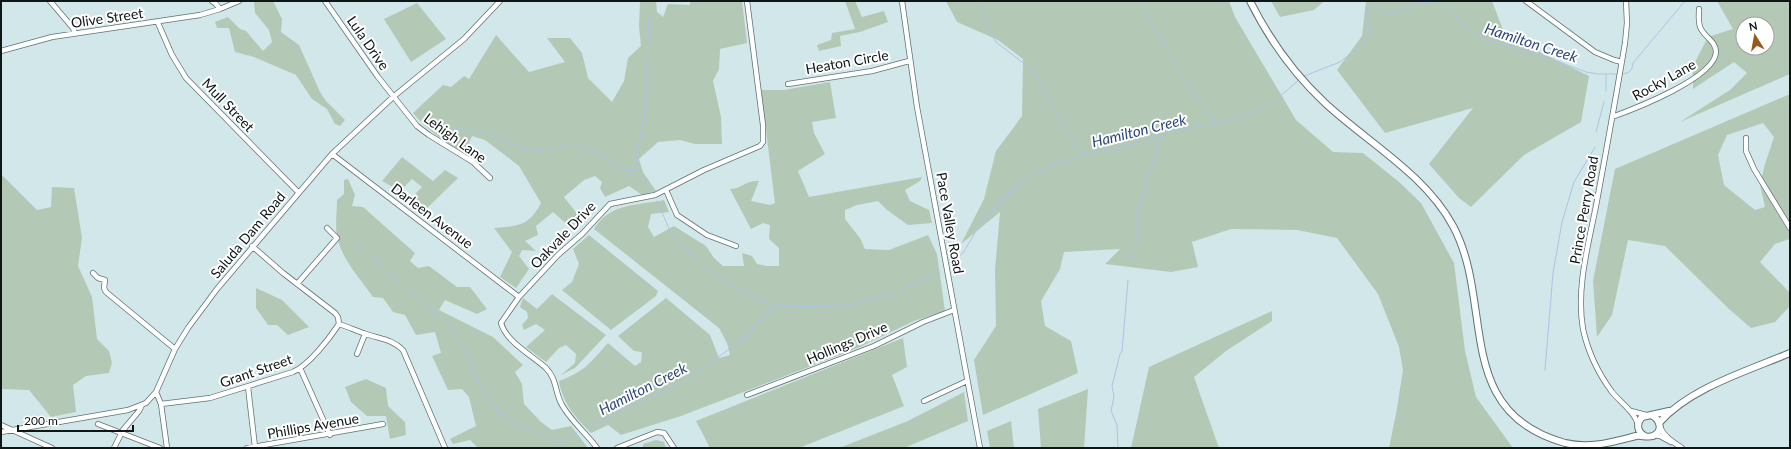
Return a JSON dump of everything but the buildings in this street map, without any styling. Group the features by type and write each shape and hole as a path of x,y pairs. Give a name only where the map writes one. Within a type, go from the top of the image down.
{"main road":[{"path":"1250,1 1263,26 1280,52 1300,78 1325,103 1432,195 1452,224 1459,238 1470,276 1486,369 1503,403 1516,417 1530,428 1553,440 1584,446 1597,446 1636,436 1653,435 1657,432 1659,424 1672,410"},
{"path":"1622,440 1632,434 1638,427 1640,419 1648,415 1665,413 1672,410 1703,390 1790,353"},
{"path":"1648,415 1655,417 1659,424"},
{"path":"1638,427 1642,434 1646,436"}],"street":[{"path":"50,1 73,28 75,34"},
{"path":"212,1 220,9"},
{"name":"Olive Street","path":"1,51 33,41 158,23 200,15 239,1"},
{"name":"Lula Drive","path":"325,1 394,97"},
{"name":"Saluda Dam Road","path":"1,432 128,410 142,405 156,392 175,349 188,328 217,289 298,192 332,154 394,97 464,39 500,1"},
{"name":"Oakvale Drive","path":"597,448 561,404 553,376 547,369 525,352 501,323 519,296 610,204 643,199 666,190 704,170 760,146 763,142 763,125 747,1"},
{"name":"Pace Valley Road","path":"902,1 909,61 980,448"},
{"path":"1526,1 1594,52 1622,62"},
{"name":"Prince Perry Road","path":"1626,1 1627,23 1621,69 1588,249 1581,291 1581,307 1583,329 1595,364 1613,392 1630,410 1637,421 1638,427"},
{"name":"Rocky Lane","path":"1612,117 1653,101 1699,75 1710,65 1715,56 1716,50 1700,28 1699,9"},
{"name":"Mull Street","path":"158,23 172,55 186,78 298,192"},
{"name":"Heaton Circle","path":"788,84 872,71 909,61"},
{"name":"Lehigh Lane","path":"394,97 417,126 473,162 490,178"},
{"path":"1746,138 1746,151 1754,169 1790,228"},
{"name":"Darleen Avenue","path":"332,154 519,296"},
{"path":"666,190 677,215 707,235 736,246"},
{"path":"297,284 337,238 327,228"},
{"path":"252,246 297,284 335,313 338,316 339,324 366,334 387,339 397,344 403,350 446,448"},
{"path":"93,273 98,278 105,280 104,288 106,292 175,349"},
{"name":"Hollings Drive","path":"747,395 874,346 923,322 954,310"},
{"name":"Grant Street","path":"161,404 210,398 293,372 312,358 339,324"},
{"path":"357,354 366,334"},
{"path":"300,368 330,435"},
{"path":"924,401 967,381"},
{"path":"248,387 255,447"},
{"path":"156,392 161,404 167,448"},
{"path":"114,448 120,433 142,405"},
{"name":"Prince Perry Road","path":"1630,410 1637,414 1648,415"},
{"path":"98,424 160,448"},
{"name":"Phillips Avenue","path":"248,448 330,435 383,424"},
{"path":"1659,424 1661,431 1680,447"},
{"path":"1,425 52,448"},
{"path":"617,448 657,432 664,433 674,448"},
{"path":"1653,435 1660,436 1680,447"}],"green space":[{"path":"254,1 273,1 282,19 281,32 299,45 320,92 326,101 345,120 340,126 335,124 327,109 312,99 296,75 254,57 235,52 229,28 217,28 215,22 228,17 240,29 246,31 263,51 272,42 269,30 255,13"},
{"path":"640,1 656,1 657,12 663,17 668,4 690,5 690,1 742,1 747,43 720,49 719,69 713,81 721,117 722,144 695,144 680,140 658,142 639,159 643,172 656,191 642,195 629,186 605,197 600,188 602,182 595,176 584,180 564,197 582,220 570,227 553,212 536,226 538,235 525,241 536,251 522,250 519,256 529,269 516,288 500,277 512,252 494,228 522,223 537,211 541,203 519,166 485,140 472,136 466,147 459,150 434,133 413,113 443,85 451,87 464,76 469,79 496,35 529,72 565,62 547,38 570,38 582,53 588,78 612,102 624,81 628,58 641,46 639,26"},
{"path":"845,1 855,1 862,17 884,11 888,22 860,32 840,36 841,46 819,51 817,45 831,40 832,33 855,29"},
{"path":"946,1 1229,1 1235,17 1296,120 1333,152 1363,153 1399,182 1421,203 1454,263 1465,351 1476,397 1513,448 1389,448 1403,370 1399,347 1378,294 1337,238 1297,230 1231,229 1192,242 1198,267 1171,272 1105,264 1120,249 1064,252 1060,269 1041,301 1045,326 1071,341 1078,373 983,415 974,360 996,326 995,270 1000,212 961,244 984,199 996,151 1022,116 1023,59 998,40 957,22"},
{"path":"1271,1 1324,1 1314,10 1280,17"},
{"path":"1366,1 1492,1 1505,35 1589,76 1581,122 1524,155 1471,207 1459,198 1429,164 1473,108 1385,133 1337,70 1362,36"},
{"path":"1717,1 1790,1 1790,74 1680,122 1730,90 1747,73 1734,62 1693,89 1693,66 1708,37 1733,29"},
{"path":"417,3 446,39 411,62 384,19"},
{"path":"830,82 836,118 812,122 814,133 825,154 798,171 809,197 922,177 920,181 905,190 910,201 929,210 932,223 908,225 887,210 878,201 857,205 845,210 845,219 860,238 865,249 889,250 928,235 937,254 945,311 914,321 860,347 681,416 621,435 608,425 591,433 570,410 563,397 559,381 568,378 581,370 608,343 635,366 641,362 642,352 634,351 618,336 666,298 710,335 719,358 730,355 727,343 719,328 594,229 601,220 616,210 634,205 664,200 669,212 651,214 648,227 654,237 674,226 706,246 714,258 723,266 744,266 742,253 752,256 757,264 779,266 779,248 769,239 770,225 763,223 751,229 730,189 754,181 759,181 751,201 770,205 775,203 761,90 784,90"},
{"path":"1790,94 1790,239 1775,244 1760,262 1790,293 1790,306 1775,322 1751,328 1729,309 1665,246 1628,240 1612,315 1597,337 1593,281 1615,169","holes":["1763,123 1774,137 1760,185 1765,207 1755,210 1724,185 1718,155 1727,135"]},
{"path":"402,157 433,181 445,170 458,178 423,212 407,202 422,187 412,179 400,191 382,181"},
{"path":"1,174 37,210 51,207 52,187 74,188 82,238 78,266 92,297 97,339 109,351 112,363 109,373 86,376 73,385 76,412 51,417 29,390 1,389"},
{"path":"348,179 355,195 352,206 363,207 415,253 410,261 418,268 429,266 457,287 470,287 487,309 477,314 445,300 439,310 493,337 523,365 515,372 522,384 524,404 541,422 552,430 571,426 588,448 478,448 470,440 453,444 450,439 476,426 469,397 462,389 448,390 432,356 441,353 435,332 416,335 405,315 393,312 383,298 373,297 350,265 337,239 337,200 344,194 344,180"},
{"path":"589,235 658,291 656,296 611,330 562,290 572,282 579,264 573,249"},
{"path":"256,288 282,300 309,327 288,335 277,325 268,325 256,308"},
{"path":"552,294 606,335 575,368 561,375 575,363 576,354 566,345 559,348 546,362 526,347 545,330 536,324 524,330 522,325 528,318 527,312 520,307 523,298 537,309"},
{"path":"1272,311 1272,321 1226,351 1194,377 1219,448 1131,448 1149,367"},
{"path":"903,338 907,367 892,375 904,406 799,448 710,448 696,421"},
{"path":"366,379 386,388 388,406 405,422 406,435 390,439 386,416 367,416 351,402 345,387"},
{"path":"1088,389 1084,448 1041,448 1038,409"},
{"path":"964,392 968,421 904,448 839,448 908,421"},
{"path":"1011,421 1014,448 990,448 987,431"},
{"path":"656,440 664,442 666,448 643,448 643,444"}],"waterway":[{"path":"650,1 647,57 647,102 636,157 638,171 654,192"},
{"path":"983,1 989,29 996,42 1035,72 1064,127 1077,147 1085,153"},
{"path":"1143,1 1152,24 1170,56 1208,109 1216,124"},
{"name":"Hamilton Creek","path":"1622,74 1630,71 1633,63 1685,1"},
{"name":"Hamilton Creek","path":"1304,76 1340,62 1366,41 1371,32 1366,15 1370,6 1378,6 1390,15 1406,6 1418,3 1433,2 1442,4 1454,13 1466,29 1481,39 1530,51 1586,72 1598,74 1619,74"},
{"path":"1606,75 1606,91"},
{"name":"Hamilton Creek","path":"954,260 963,253 982,221 1021,182 1046,167 1086,154 1117,149 1161,136 1169,131 1216,124 1239,118 1269,106 1300,79"},
{"path":"1596,132 1604,102"},
{"path":"456,128 488,134 521,148 537,151 570,145 578,146 601,154 616,167 623,170 637,171"},
{"path":"1129,264 1131,253 1138,239 1138,207 1161,137"},
{"path":"1545,370 1553,273 1562,222 1574,182 1595,147"},
{"name":"Hamilton Creek","path":"657,201 671,233 704,267 733,286 774,307 843,306 893,295 940,272"},
{"name":"Hamilton Creek","path":"357,243 453,329 466,353 480,386 492,404 503,415 513,423 561,442"},
{"path":"1118,448 1117,425 1111,411 1114,396 1112,386 1122,351 1128,280"},
{"name":"Hamilton Creek","path":"588,428 620,411 681,384 739,342 773,308"},
{"name":"Hamilton Creek","path":"557,448 561,442 576,433"}]}
